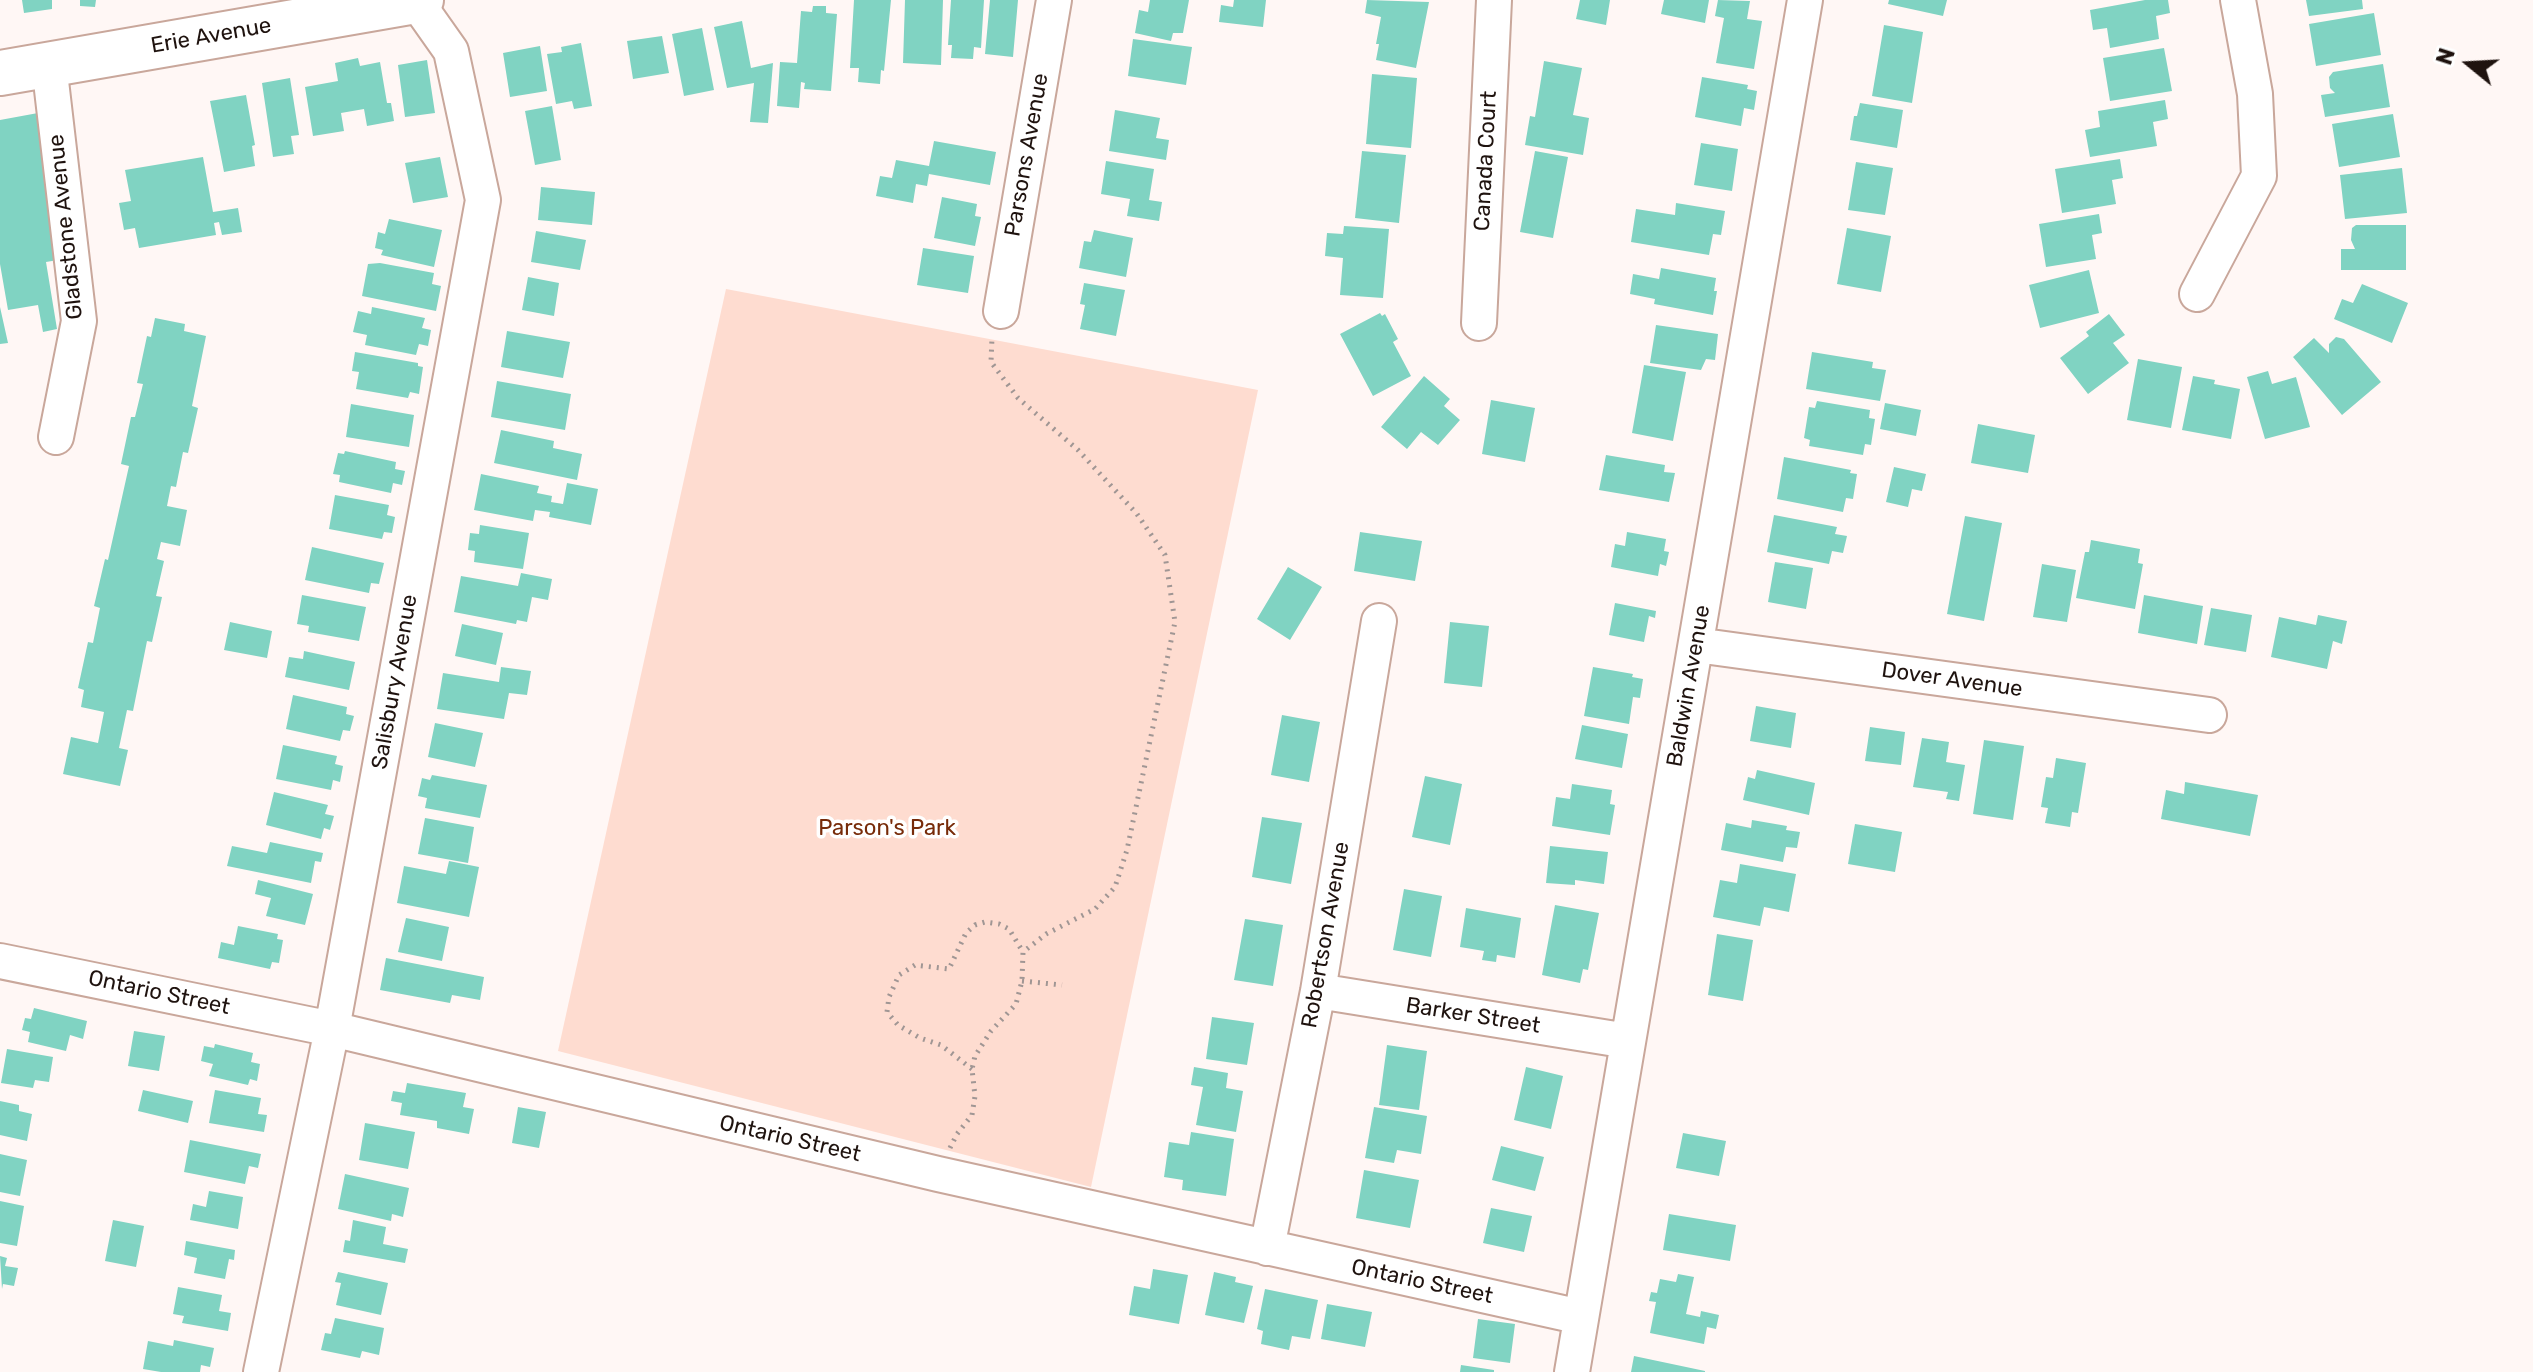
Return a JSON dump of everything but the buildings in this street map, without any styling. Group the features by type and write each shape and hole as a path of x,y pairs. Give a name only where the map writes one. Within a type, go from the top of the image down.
{"main road":[{"name":"Erie Avenue","path":"0,73 418,0"}],"street":[{"name":"Salisbury Avenue","path":"261,1372 332,1029 483,200 451,51 418,0"},
{"name":"Parsons Avenue","path":"1001,311 1054,0"},
{"name":"Canada Court","path":"1479,323 1494,0"},
{"name":"Baldwin Avenue","path":"1572,1372 1805,0"},
{"path":"2197,294 2259,176 2255,94 2238,0"},
{"name":"Gladstone Avenue","path":"49,64 79,321 56,437"},
{"name":"Robertson Avenue","path":"1267,1248 1318,991 1379,621"},
{"name":"Dover Avenue","path":"1696,645 2209,715"},
{"name":"Ontario Street","path":"0,961 332,1029 938,1174 1581,1317"},
{"name":"Barker Street","path":"1318,991 1628,1041"}],"path":[{"path":"1001,311 992,335 991,362 1018,398 1078,450 1137,514 1165,555 1175,622 1127,850 1115,887 1095,909 1046,934 1023,952"},
{"path":"938,1174 957,1134 972,1115 975,1056 991,1031 1016,1004 1022,981 1023,952 1009,929 985,922 975,925 966,933 949,969 915,965 899,975 889,997 887,1012 898,1025 920,1038 941,1045 972,1069"},
{"path":"1022,981 1062,985"}],"green space":[{"name":"Parson's Park","path":"726,289 1258,390 1091,1187 558,1051"}]}
